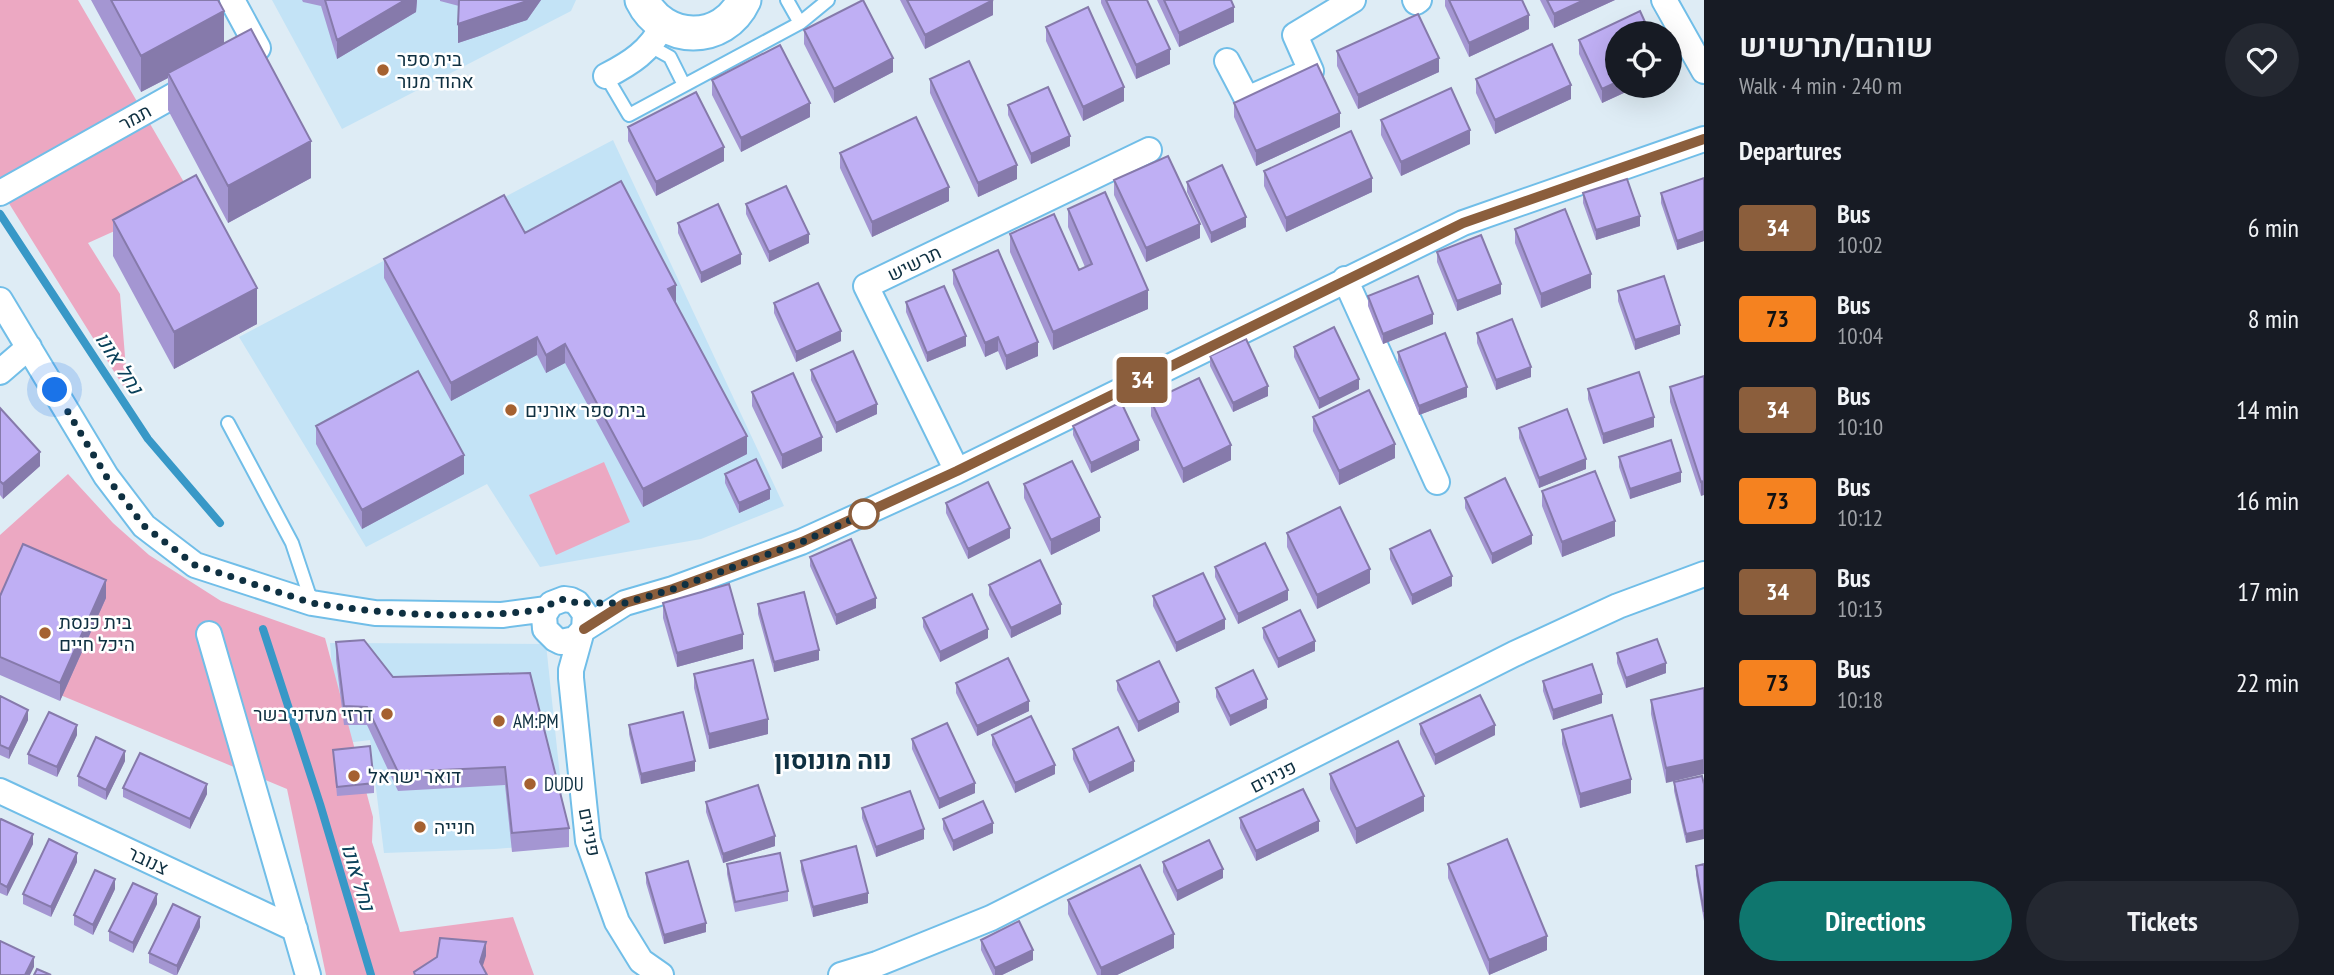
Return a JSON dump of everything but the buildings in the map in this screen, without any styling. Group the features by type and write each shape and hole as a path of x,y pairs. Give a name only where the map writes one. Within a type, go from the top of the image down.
{"street":[{"name":"תמר","path":"1,192 258,48 232,0"},
{"path":"642,0 656,35"},
{"path":"606,76 631,62 656,35 677,32 694,34 714,30 736,11 764,0"},
{"path":"1227,61 1247,99 1311,71 1295,34 1353,0"},
{"path":"1664,0 1704,71"},
{"path":"0,300 106,476 144,526 195,565 312,603 375,613 502,615 547,609 558,600 564,599 577,603 625,603 673,589 802,542 957,471 1463,223 1704,139"},
{"name":"תרשיש","path":"957,471 866,286 1149,150"},
{"path":"1345,279 1437,482"},
{"path":"0,372 29,347"},
{"name":"פנינים","path":"841,975 877,964 991,918 1514,654 1618,606 1704,574"},
{"path":"577,603 585,614 583,631"},
{"path":"502,615 552,637 569,641 625,603"},
{"path":"547,609 543,622 552,637"},
{"name":"פנינים","path":"583,631 571,670 573,716 588,841 617,922 641,961 661,975"},
{"path":"209,634 308,975"},
{"name":"פנינים","path":"552,637 571,670"},
{"name":"צנובר","path":"0,791 295,929"}],"lane":[{"path":"787,0 800,23"},
{"path":"606,76 629,115 800,23 828,0"},
{"path":"656,35 684,85"},
{"path":"228,423 292,543 312,603"}],"shaded area":[{"path":"0,0 78,0 192,196 88,243 120,294 128,394 0,189"},
{"name":"בית ספר אהוד מנור","path":"272,0 576,0 571,11 342,129"},
{"name":"בית ספר אורנים","path":"613,140 784,506 701,539 540,567 487,484 366,547 239,337"},
{"path":"604,462 630,522 556,555 529,495"},
{"path":"68,474 113,523 149,555 221,601 325,638 373,817 372,842 400,932 513,917 534,975 326,975 287,789 0,670 0,535"},
{"path":"330,643 546,644 567,843 384,853 370,740 338,744"}],"waterway":[{"name":"נחל אונו","path":"0,214 148,439 220,523"},
{"name":"נחל אונו","path":"263,629 320,804 371,975"}],"bus line":[{"name":"34","path":"584,629 625,603 673,589 802,542 957,471 1463,223 1704,139"}],"place":[{"name":"בית ספר אהוד מנור","path":"383,70"},
{"name":"בית ספר אורנים","path":"511,410"},
{"name":"בית כנסת היכל חיים","path":"45,633"},
{"name":"דרזי מעדני בשר","path":"387,714"},
{"name":"AM:PM","path":"499,721"},
{"name":"דואר ישראל","path":"354,776"},
{"name":"DUDU","path":"530,784"},
{"name":"חנייה","path":"420,827"}],"district":[{"name":"נוה מונוסון","path":"833,760"}],"route":[{"path":"55,390 106,476 144,526 195,565 312,603 375,613 502,615 547,609 551,604 564,599 577,603 625,603 673,589 802,542 868,512 864,514"}]}
